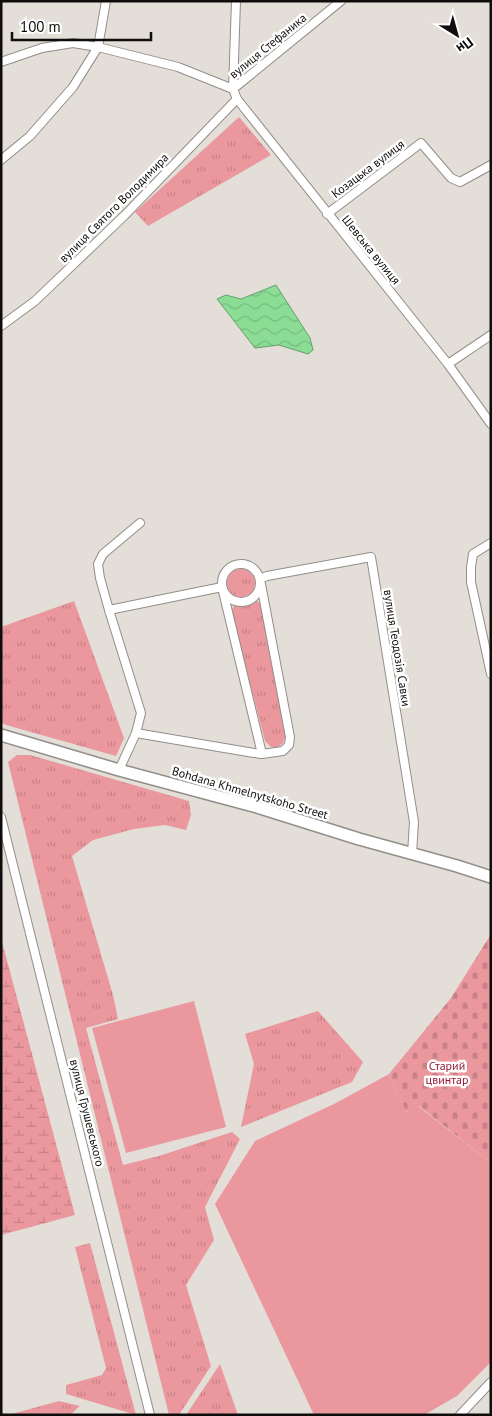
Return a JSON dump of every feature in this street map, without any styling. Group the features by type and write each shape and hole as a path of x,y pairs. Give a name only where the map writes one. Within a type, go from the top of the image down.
{"main road":[{"name":"Bohdana Khmelnytskoho Street","path":"1,734 119,770 256,807 491,877"}],"street":[{"path":"1,160 30,136 73,87 98,47 106,1"},
{"path":"1,62 42,48 73,43 98,47 178,67 233,90 236,1"},
{"name":"вулиця Стефаника","path":"233,90 341,1"},
{"name":"Шевська вулиця","path":"233,90 237,99 327,214 448,364 491,424"},
{"name":"вулиця Святого Володимира","path":"1,326 35,301 144,195 237,99"},
{"name":"Козацька вулиця","path":"327,214 421,143 452,178 460,182 491,165"},
{"path":"448,364 491,335"},
{"path":"119,770 136,733 140,713 109,610 98,564 103,554 140,523"},
{"path":"491,543 472,554 471,582 491,674"},
{"name":"вулиця Теодозія Савки","path":"260,579 267,576 371,557 414,822 412,854"},
{"path":"136,733 262,754 283,751 289,745 290,737 260,579 253,567 247,564 234,564 225,571 221,582 262,754"},
{"path":"222,587 230,600 245,602 258,594 260,579"},
{"path":"109,610 222,587"},
{"name":"вулиця Грушевського","path":"1,817 150,1415"},
{"path":"460,1415 491,1382"}],"green space":[{"path":"239,117 271,155 148,226 135,212"},
{"path":"241,569 251,573 255,583 251,593 241,597 231,593 227,583 231,573"},
{"path":"74,601 124,738 116,756 1,722 1,627"},
{"path":"257,601 262,604 286,735 283,743 277,748 271,747 265,741 231,611 234,606"},
{"path":"17,755 30,755 189,801 191,815 186,830 165,825 134,829 93,840 72,856 113,995 118,1019 86,1028 123,1165 159,1156 232,1132 240,1139 205,1207 214,1240 186,1285 211,1366 179,1415 169,1415 8,762"},
{"name":"Старий цвинтар","path":"491,934 491,1163 419,1106 406,1112 389,1074 451,998"},
{"path":"1,938 75,1215 1,1235"},
{"path":"194,1001 226,1127 126,1153 92,1028"},
{"path":"318,1011 363,1062 352,1082 241,1127 254,1064 245,1034"},
{"path":"389,1074 406,1112 418,1106 491,1163 491,1362 457,1396 424,1415 314,1415 215,1204 255,1141 336,1103"},
{"path":"90,1243 136,1415 66,1394 66,1385 102,1375 106,1368 75,1247"},
{"path":"220,1364 238,1415 186,1415"},
{"path":"59,1401 80,1406 70,1415 8,1415"}],"water":[{"path":"276,285 310,338 313,350 308,354 279,345 255,348 217,299 226,295 241,299"}]}
